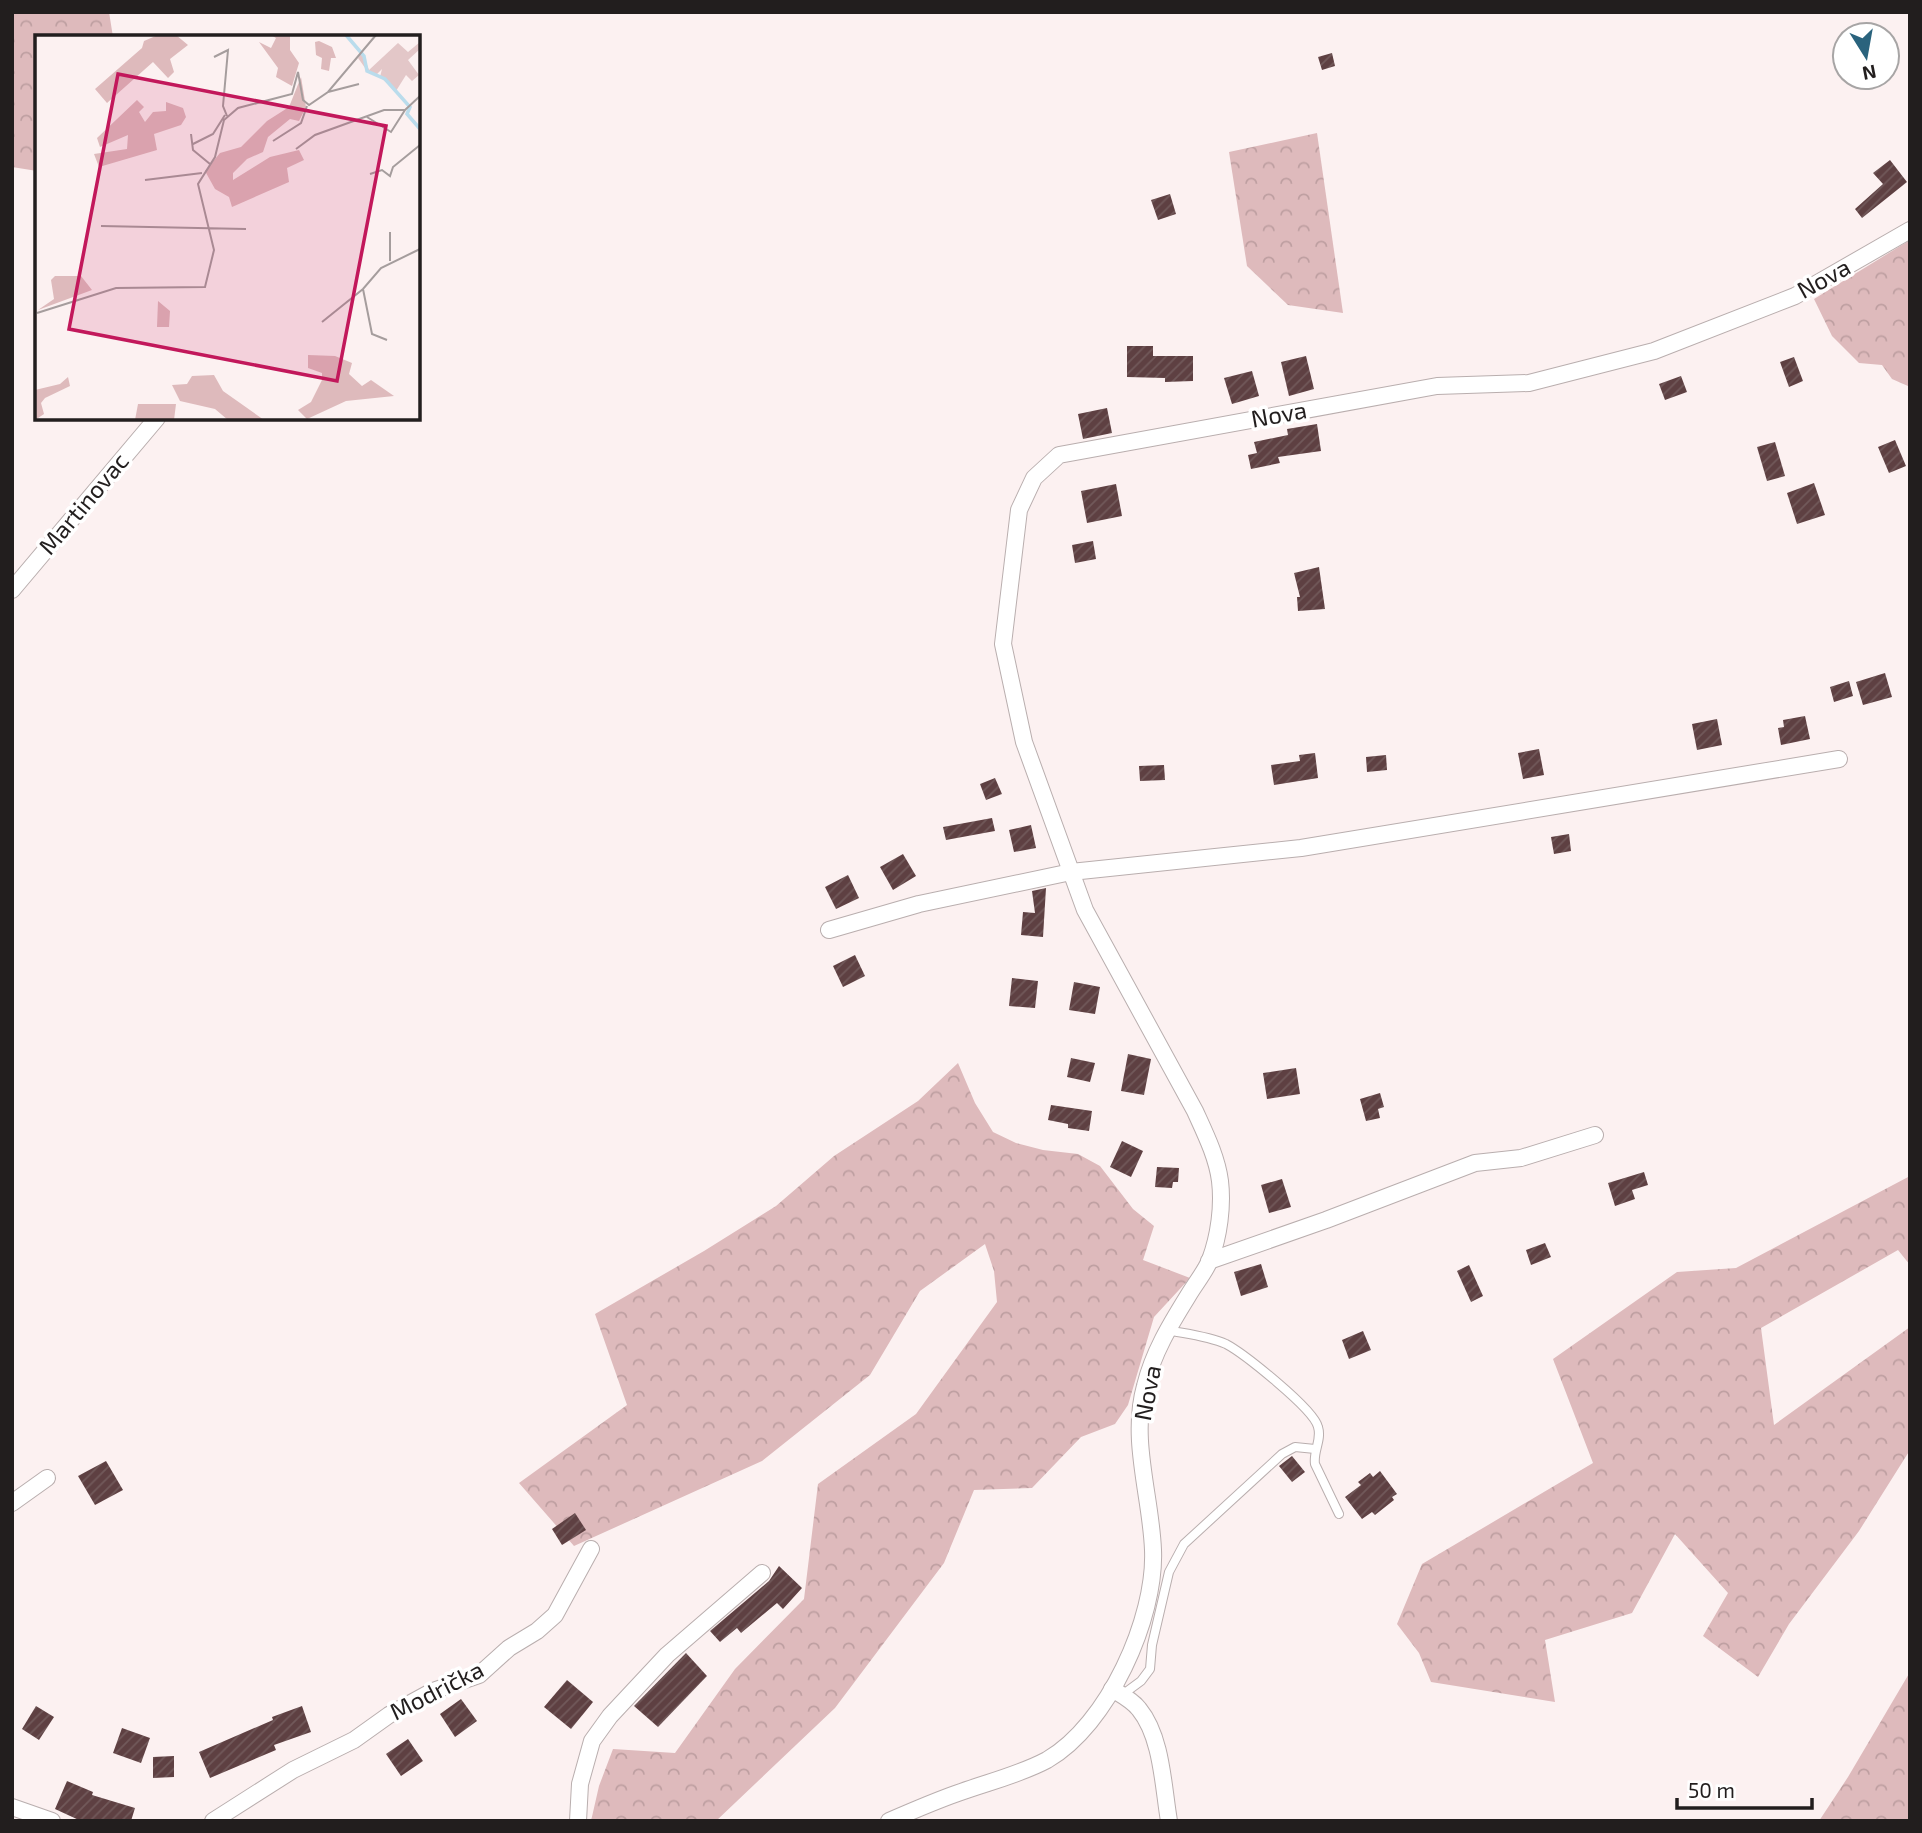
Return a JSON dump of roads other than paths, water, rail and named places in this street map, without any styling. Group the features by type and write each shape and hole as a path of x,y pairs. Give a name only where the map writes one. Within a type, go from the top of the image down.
{"street":[{"name":"Nova","path":"889,1821 957,1793 1018,1773 1048,1759 1082,1730 1117,1692 1144,1619 1154,1553 1140,1445 1144,1389 1153,1359 1167,1329 1209,1261 1216,1239 1220,1179 1207,1139 1195,1111 1085,910 1024,742 1003,644 1020,510 1034,478 1059,455 1437,386 1529,383 1654,351 1795,296 1910,229"},
{"name":"Martinovac","path":"12,590 155,420"},
{"path":"829,930 919,904 1071,872 1301,848 1839,759"},
{"path":"1209,1261 1475,1163 1521,1158 1595,1135"},
{"path":"12,1503 47,1478"},
{"name":"Modrička","path":"213,1821 293,1770 354,1740 388,1715 433,1691 479,1675 509,1648 537,1631 555,1615 591,1549"},
{"path":"578,1821 580,1784 592,1741 610,1716 667,1655 762,1573"},
{"path":"1117,1692 1139,1709 1150,1726 1169,1821"},
{"path":"12,1807 52,1821"}],"lane":[{"path":"1167,1329 1230,1346 1304,1405 1320,1431 1315,1449 1315,1464 1339,1514"},
{"path":"1117,1692 1141,1681 1150,1669 1152,1645 1168,1572 1184,1544 1282,1454 1295,1447 1315,1449"}]}
